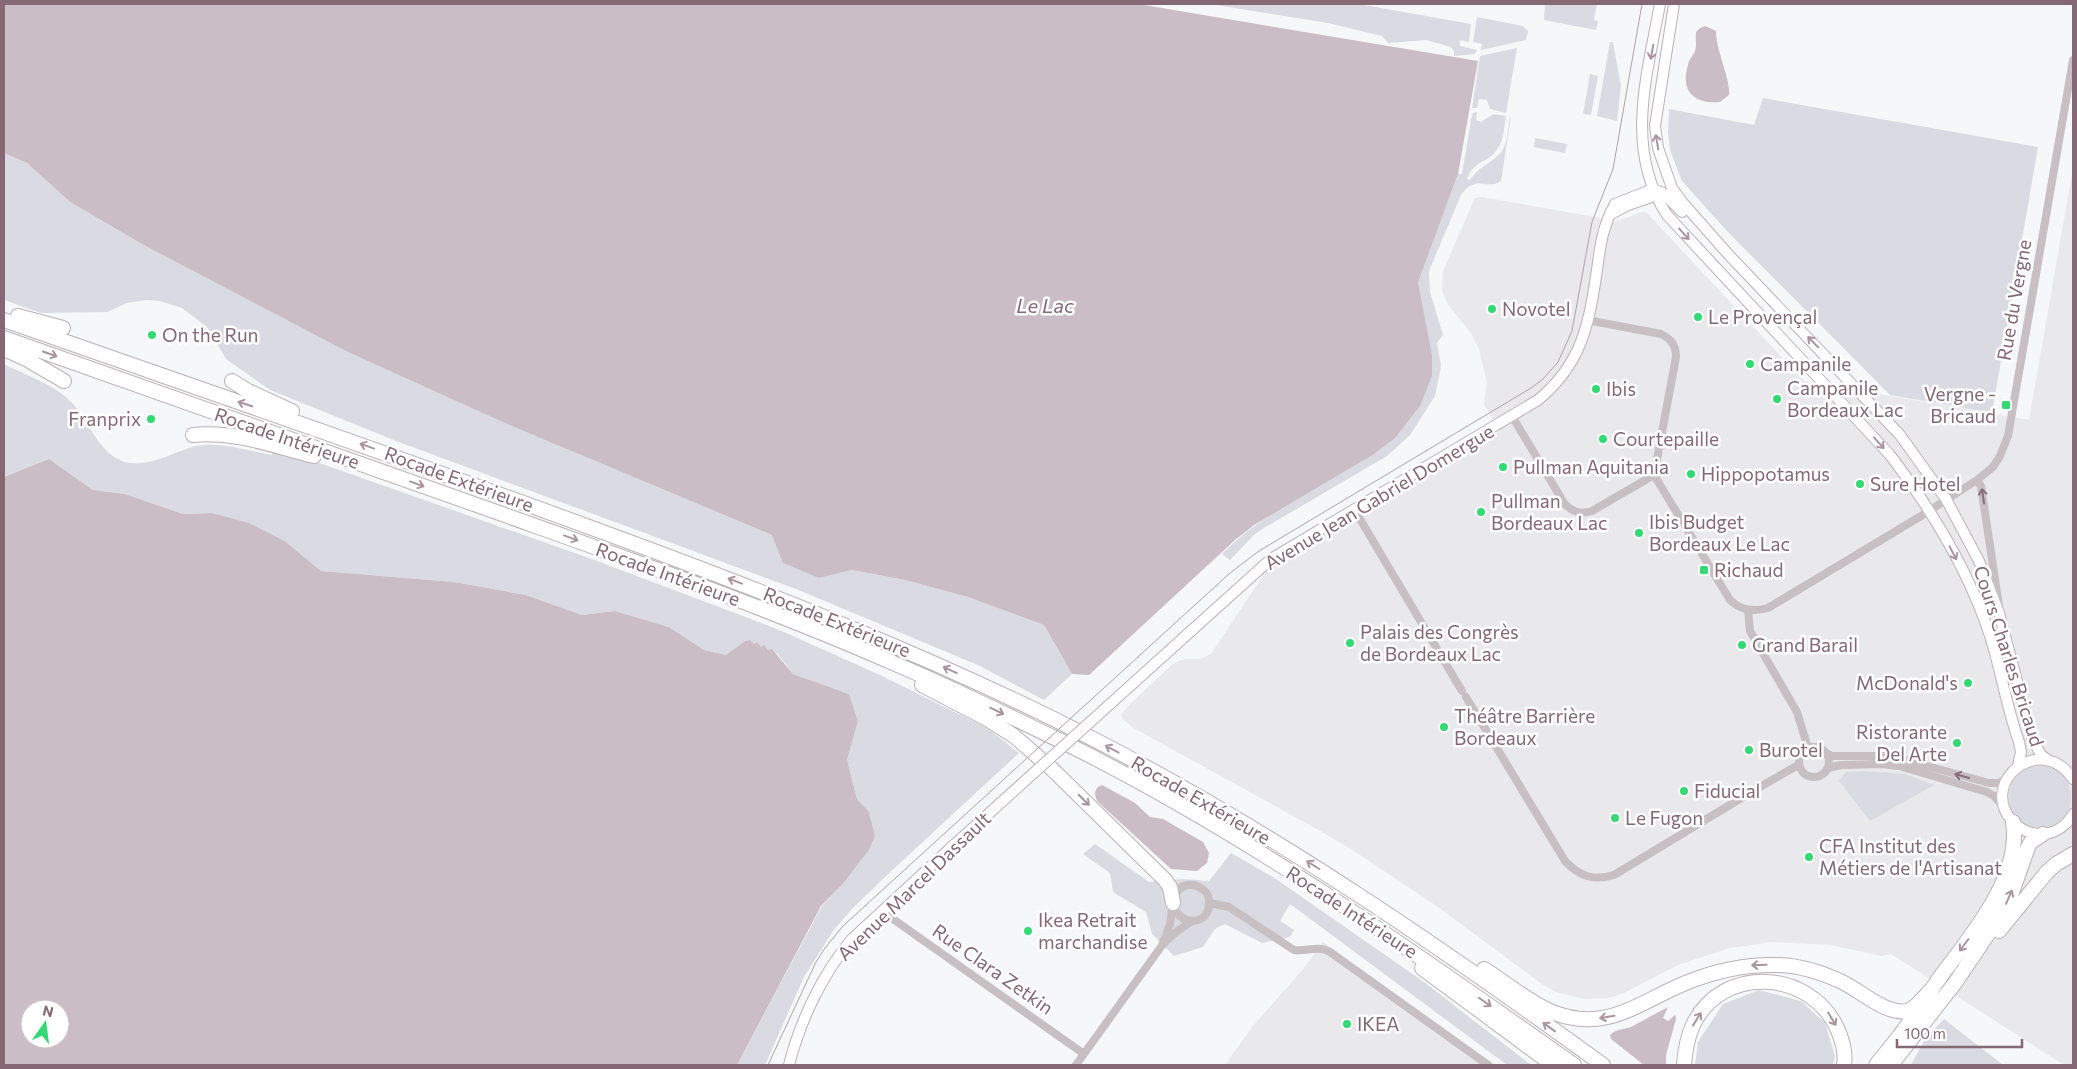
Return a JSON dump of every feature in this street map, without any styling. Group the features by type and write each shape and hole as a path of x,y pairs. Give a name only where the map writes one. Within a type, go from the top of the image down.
{"highway":[{"path":"4,312 63,328"},
{"name":"Rocade Extérieure","path":"4,320 324,431 762,591 924,658 1048,717 1160,775 1265,836 1354,892 1489,983 1603,1065"},
{"name":"Rocade Intérieure","path":"4,338 618,555 791,621 939,683 1077,750 1222,830 1343,905 1438,968 1574,1065"},
{"path":"4,349 28,360 64,381"},
{"path":"232,381 248,391 309,419 324,431"},
{"path":"193,435 231,434 396,476"},
{"path":"791,621 859,656 965,706 1014,736 1051,768 1165,880 1172,893 1173,905"},
{"path":"1876,1065 1912,1019 1930,991 1989,911 2004,877 2015,841 2013,822"},
{"path":"1891,1065 1955,983 2000,916 2010,898 2031,842 2043,834"},
{"path":"1955,983 1982,953 2038,882 2056,864 2073,854"},
{"path":"1354,892 1452,949 1540,1006 1567,1016 1597,1019 1612,1017 1630,1011 1688,982 1754,965 1788,966 1808,969 1843,983 1882,1006 1904,1011 1910,1010 1930,991"},
{"path":"1343,905 1511,1036 1545,1065"},
{"path":"1684,1065 1688,1037 1694,1023 1713,999 1740,985 1770,981 1785,983 1799,989 1823,1006 1839,1032 1843,1047 1844,1065"},
{"path":"1903,1065 1942,1000"},
{"path":"1511,1036 1553,1065"}],"main road":[{"name":"Cours Charles Bricaud","path":"1660,4 1641,119 1644,156 1673,222 1890,455 1929,510 1961,569 1986,625 2019,742 2021,752 2018,766"},
{"name":"Cours Charles Bricaud","path":"1674,4 1655,126 1661,191 1703,235 1728,254 1900,435 1946,499 1979,561 1999,613 2032,738 2041,755 2048,760"},
{"name":"Avenue Jean Gabriel Domergue","path":"1074,738 1271,559 1512,416 1538,400 1552,388 1564,374 1581,347 1602,232 1608,216 1615,204 1661,191"},
{"name":"Avenue Marcel Dassault","path":"788,1064 830,966 851,940 1074,738"},
{"path":"2073,779 2068,771 2059,764 2048,760 2028,761 2018,766 2008,777 2003,792 2004,808 2013,822 2022,829 2032,833 2054,832 2069,826 2073,814"}],"street":[{"name":"Rue du Vergne","path":"1748,610 1768,608 1929,510 1977,480 1993,467 2000,456 2008,436 2073,60"},
{"path":"1587,320 1661,334 1667,337 1676,349 1654,474 1730,600 1735,605 1748,610 1750,631 1797,712 1808,748"},
{"path":"1512,416 1564,502 1569,509 1576,512 1592,511 1654,474"},
{"path":"1977,480 1981,486 1999,613"},
{"path":"1354,509 1565,861 1577,872 1593,878 1614,875 1798,765"},
{"path":"1826,753 1829,760 1828,768 1822,775 1812,778 1803,774 1798,765 1799,757 1808,748 1817,747 1832,756 1883,756 1901,759 1989,783 2000,783 2008,777"},
{"path":"1828,768 1842,765 1882,764 1899,766 1987,792 1994,796 2004,808"},
{"path":"1076,1065 1163,944 1192,921 1203,917 1209,908 1210,902 1205,891 1194,885 1188,885 1177,891 1170,926 1163,944"},
{"path":"1210,902 1229,907 1294,950 1319,948 1330,952 1488,1065"},
{"path":"1173,905 1181,918 1192,921"},
{"name":"Rue Clara Zetkin","path":"885,909 893,919 1084,1054"}],"shaded area":[{"path":"1209,4 1358,4 1370,6 1471,24 1469,42 1460,40 1460,46 1477,50 1475,54 1454,56 1451,47 1426,40 1388,43 1382,36 1328,23"},
{"path":"1545,4 1597,4 1594,20 1598,21 1596,30 1544,20"},
{"path":"1477,17 1523,26 1528,31 1526,40 1481,50 1482,44 1473,42"},
{"path":"1610,42 1613,42 1621,86 1617,121 1597,116"},
{"path":"1517,48 1506,113 1490,109 1487,100 1479,99 1477,108 1472,108 1480,56"},
{"path":"1590,74 1598,76 1591,115 1583,114"},
{"path":"1763,98 2038,147 1992,413 1890,395 1726,230 1682,181 1670,150 1668,133 1669,109 1754,125"},
{"path":"1477,112 1476,120 1481,122 1493,114 1506,116 1500,145 1495,153 1473,168 1467,179 1470,180 1502,151 1506,143 1511,117 1501,181 1496,184 1472,185 1461,195 1429,271 1430,292 1443,335 1437,343 1441,366 1435,396 1410,435 1387,456 1264,528 1255,534 1230,560 1222,554 1261,521 1394,439 1418,283 1458,174 1462,174 1471,120 1473,113"},
{"path":"1535,138 1567,144 1565,153 1534,147"},
{"path":"4,153 27,163 70,202 142,244 514,427 772,535 819,578 852,570 905,580 968,597 1044,625 1072,674 1044,700 980,666 796,589 396,441 270,390 226,359 207,327 182,308 160,301 146,300 127,303 107,312 41,313 4,300"},
{"path":"2073,168 2073,1065 2064,1065 1891,954 1881,956 1831,945 1771,942 1730,948 1678,965 1624,993 1609,998 1584,999 1556,992 1543,985 1438,907 1357,853 1132,727 1123,719 1121,715 1128,706 1174,663 1185,659 1200,659 1211,654 1268,568 1332,528 1369,511 1500,431 1484,404 1487,382 1479,349 1471,333 1447,303 1442,290 1443,271 1475,198 1482,197 1618,221 1642,212 1647,213 1804,381 2029,420"},
{"path":"4,364 54,388 63,395 78,410 105,449 112,456 121,460 130,463 147,462 164,458 188,448 205,445 234,447 272,455 274,447 589,558 777,629 880,675 987,728 1019,753 886,876 852,909 833,931 804,977 765,1065 737,1065 822,906 842,885 869,850 875,836 869,812 857,799 847,760 858,721 849,694 793,674 777,653 758,646 757,642 754,644 749,640 727,655 704,650 669,627 615,611 582,615 526,595 454,582 321,571 286,542 212,513 183,514 125,494 93,490 49,459 4,477"},
{"path":"2040,766 2057,771 2062,775 2066,780 2071,797 2066,814 2062,819 2057,823 2040,828 2023,823 2018,819 2014,814 2009,797 2014,780 2018,775 2023,771"},
{"path":"1862,771 1905,774 1934,785 1870,821 1839,781 1846,772"},
{"path":"1095,844 1149,882 1183,879 1209,881 1231,853 1273,877 1424,982 1531,1065 1507,1065 1290,904 1280,921 1294,930 1290,937 1262,943 1225,924 1215,929 1203,947 1174,956 1152,934 1146,912 1113,892 1110,873 1083,854"},
{"path":"1323,942 1496,1065 1225,1065 1253,1026 1304,968"},
{"path":"1759,990 1801,1001 1825,1023 1835,1056 1833,1065 1695,1065 1698,1042 1723,1004"},
{"path":"1944,1019 2003,1065 1911,1065 1925,1039"}],"water":[{"name":"Le Lac","path":"4,4 1138,4 1478,61 1458,174 1418,283 1432,355 1432,376 1420,406 1394,439 1374,454 1254,525 1235,540 1089,675 1072,674 1044,625 968,597 905,580 852,570 819,578 783,563 772,535 514,427 346,351 142,244 70,202 27,163 4,153"},
{"path":"1705,26 1716,31 1718,47 1728,81 1729,95 1720,102 1703,101 1696,98 1691,94 1686,82 1689,63 1696,49 1696,32"},
{"path":"49,459 93,490 125,494 183,514 212,513 249,523 286,542 321,571 454,582 526,595 582,615 615,611 669,627 704,650 726,655 745,641 750,640 754,644 757,642 761,647 764,645 768,650 772,649 793,674 849,694 858,721 847,760 857,799 869,812 875,836 869,850 842,885 821,906 737,1065 4,1065 4,477"},
{"path":"1102,785 1135,803 1150,817 1163,819 1203,842 1209,853 1207,863 1197,871 1171,869 1097,801 1095,792"},
{"path":"1668,1007 1663,1018 1668,1021 1675,1015 1676,1019 1666,1055 1666,1065 1644,1065 1611,1039 1610,1035 1615,1031 1631,1027"}],"tram line":[{"path":"768,1065 816,962 843,926 1230,573 1259,551 1531,388 1543,379 1558,362 1572,331 1592,222 1613,169 1642,4"}],"place":[{"name":"Novotel","path":"1492,309"},
{"name":"Le Provençal","path":"1698,317"},
{"name":"On the Run","path":"152,335"},
{"name":"Campanile","path":"1750,364"},
{"name":"Ibis","path":"1596,389"},
{"name":"Campanile Bordeaux Lac","path":"1777,399"},
{"name":"Vergne - Bricaud","path":"2006,405"},
{"name":"Franprix","path":"151,419"},
{"name":"Courtepaille","path":"1603,439"},
{"name":"Pullman Aquitania","path":"1503,467"},
{"name":"Hippopotamus","path":"1691,474"},
{"name":"Sure Hotel","path":"1860,484"},
{"name":"Pullman Bordeaux Lac","path":"1481,512"},
{"name":"Ibis Budget Bordeaux Le Lac","path":"1639,533"},
{"name":"Richaud","path":"1704,570"},
{"name":"Palais des Congrès de Bordeaux Lac","path":"1350,643"},
{"name":"Grand Barail","path":"1742,645"},
{"name":"McDonald's","path":"1968,683"},
{"name":"Théâtre Barrière Bordeaux","path":"1444,727"},
{"name":"Ristorante Del Arte","path":"1957,743"},
{"name":"Burotel","path":"1749,750"},
{"name":"Fiducial","path":"1684,791"},
{"name":"Le Fugon","path":"1615,818"},
{"name":"CFA Institut des Métiers de l'Artisanat","path":"1809,857"},
{"name":"Ikea Retrait marchandise","path":"1028,931"},
{"name":"IKEA","path":"1347,1024"}]}
